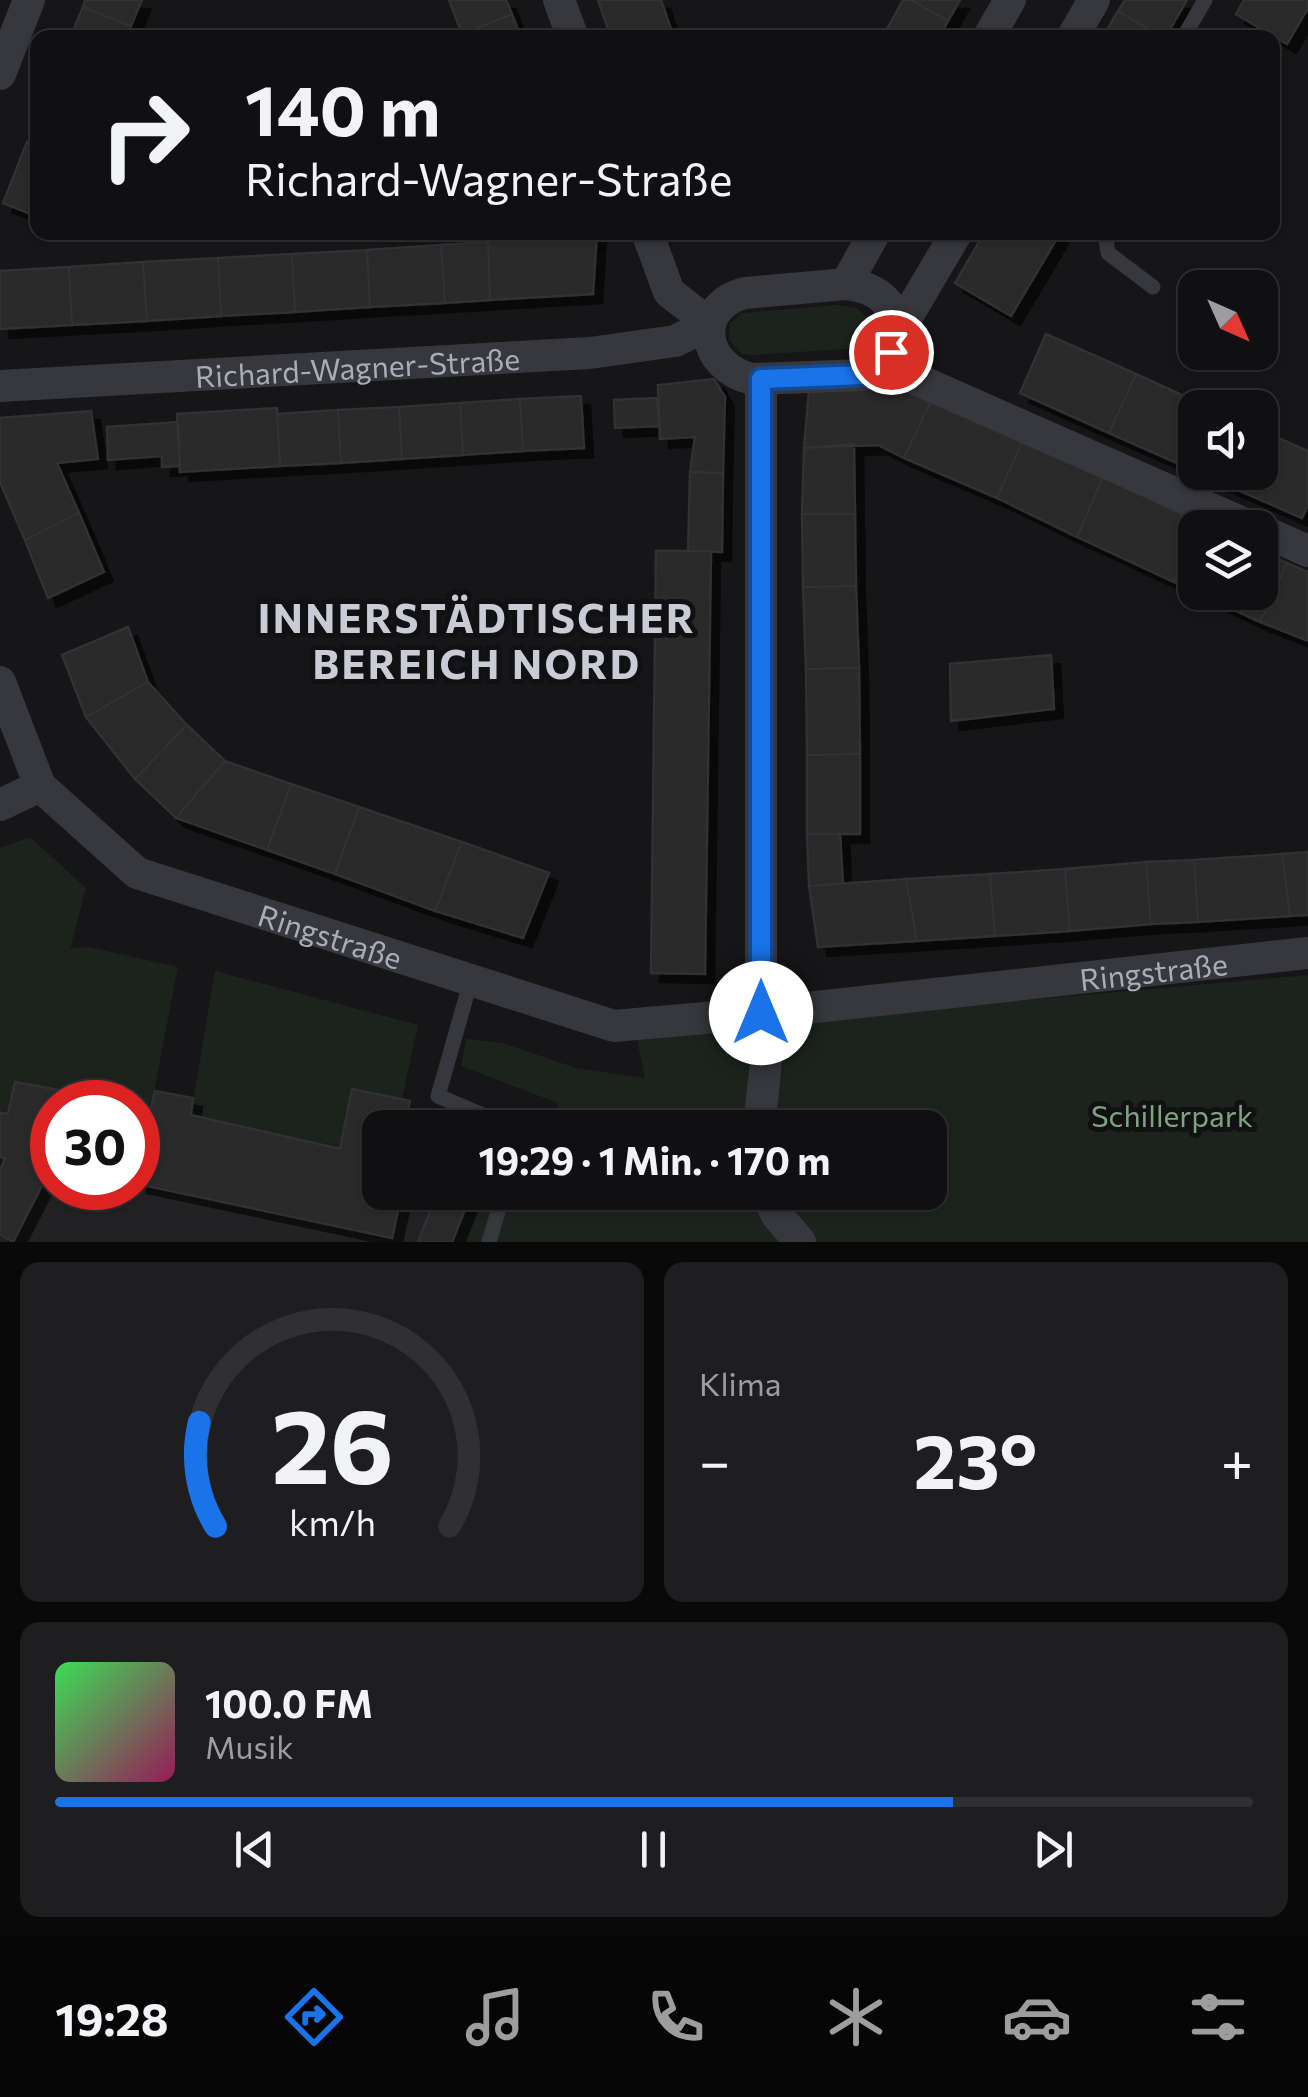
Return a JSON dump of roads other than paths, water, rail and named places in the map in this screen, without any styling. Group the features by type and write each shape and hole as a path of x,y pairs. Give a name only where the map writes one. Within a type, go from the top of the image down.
{"street":[{"path":"0,74 29,0"},
{"path":"559,0 570,30"},
{"path":"993,30 1010,0"},
{"path":"1077,30 1094,0"},
{"path":"650,240 669,292 710,324 712,350 718,362 739,376 761,379 873,373 952,240"},
{"path":"871,240 846,284 862,286 891,308 895,318 889,351"},
{"name":"Richard-Wagner-Straße","path":"0,386 590,354 675,342 710,324 732,296 846,284"},
{"path":"889,351 1218,510"},
{"path":"761,379 761,1013 768,1043 761,1110"},
{"path":"1278,538 1308,551"},
{"name":"Ringstraße","path":"0,682 40,786 137,873 614,1026 1308,953"},
{"path":"0,804 40,786"},
{"path":"774,1210 800,1242"}],"lane":[{"path":"1188,30 1205,0"},
{"path":"1107,240 1108,254 1154,288"},
{"path":"471,980 438,1096 471,1110"},
{"path":"488,1242 498,1210"}],"district":[{"name":"INNERSTÄDTISCHER BEREICH NORD","path":"477,639"}],"park label":[{"name":"Schillerpark","path":"1172,1114"}]}
